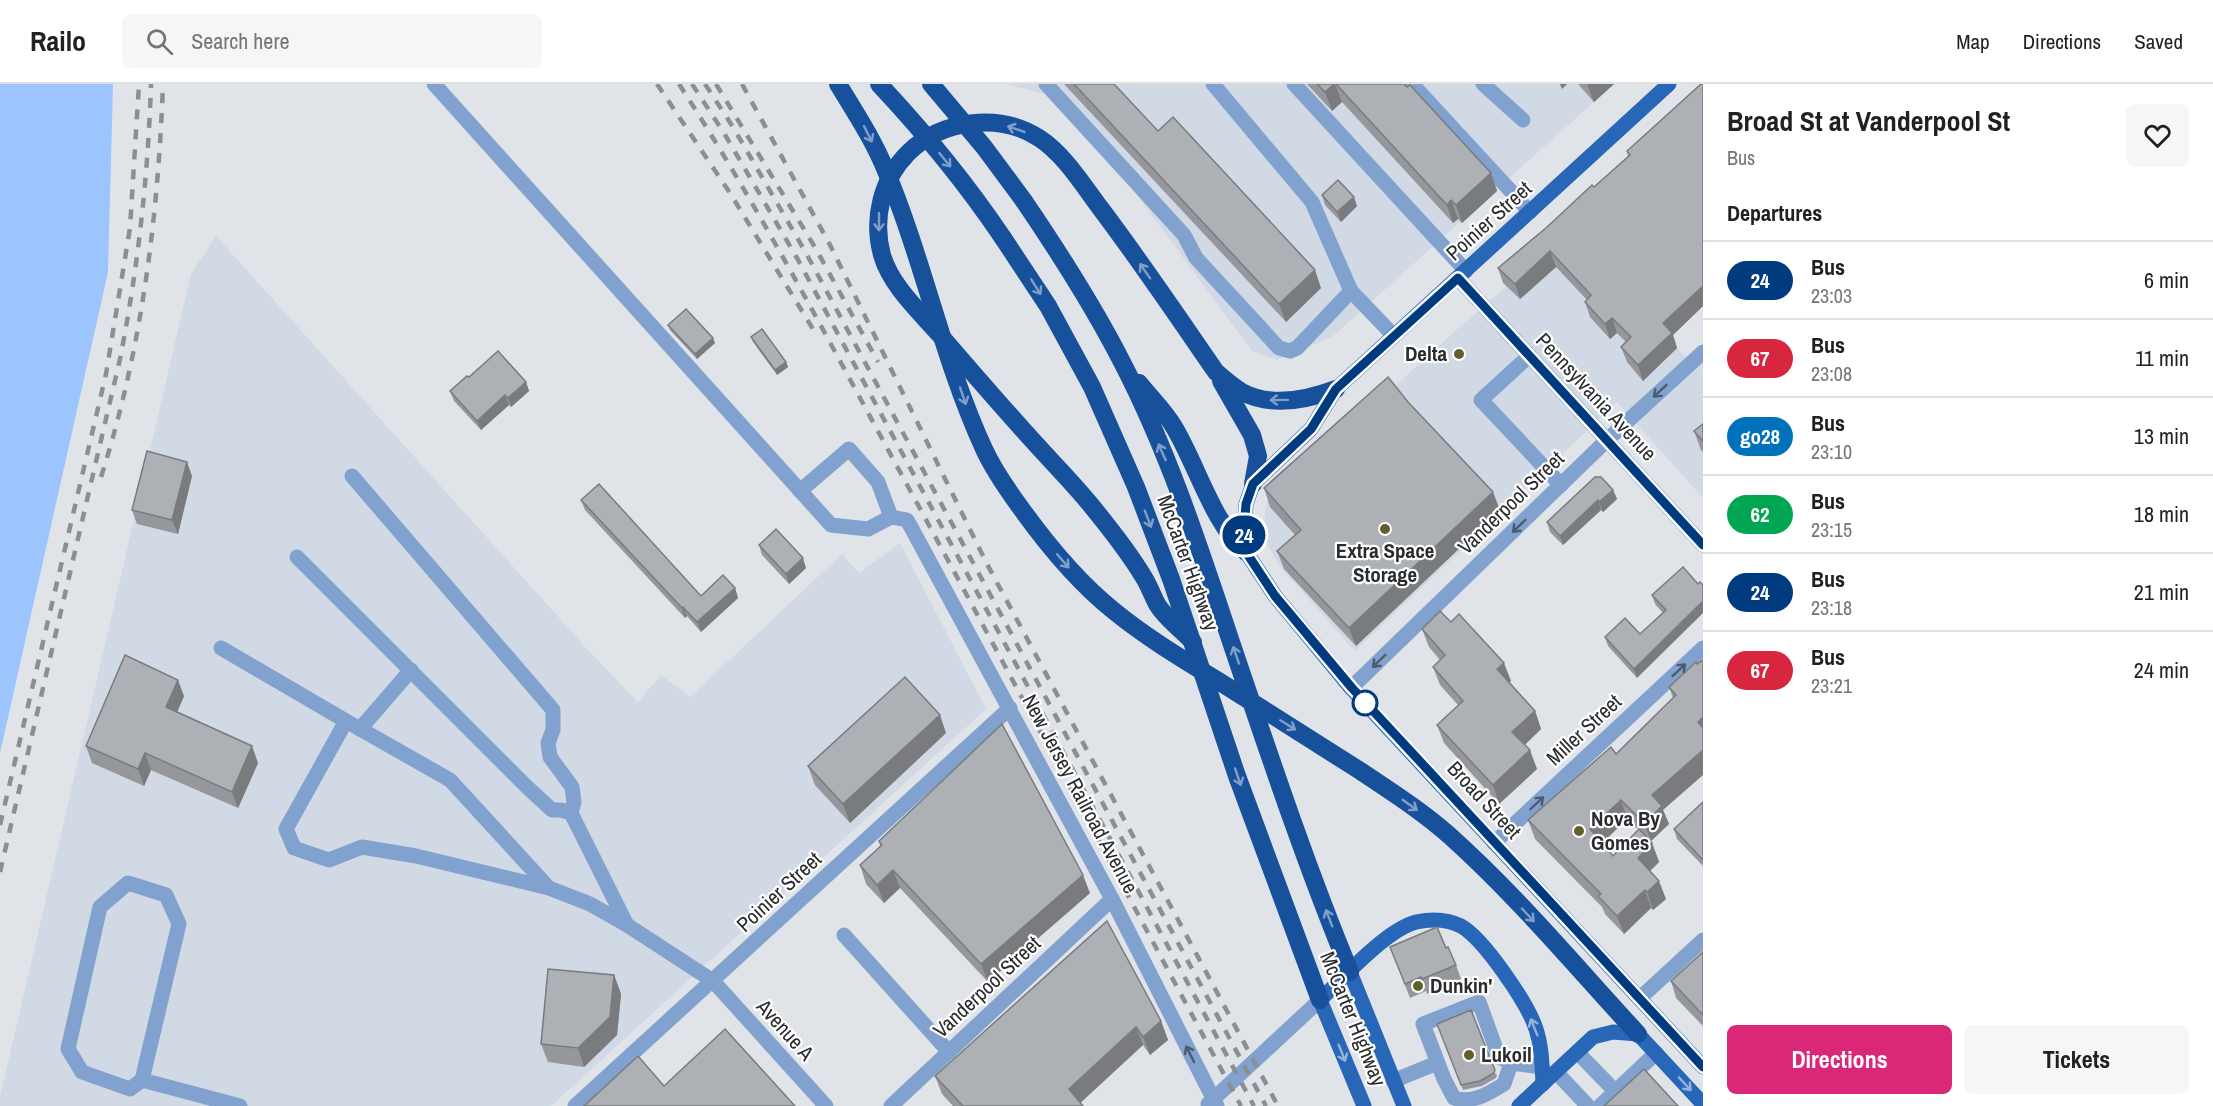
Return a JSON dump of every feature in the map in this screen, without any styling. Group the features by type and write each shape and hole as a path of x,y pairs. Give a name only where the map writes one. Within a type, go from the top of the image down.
{"highway":[{"path":"838,84 886,169 911,237 935,315 985,451 1007,490 1039,534 1077,577 1114,611 1168,650 1362,772 1412,806 1448,835 1490,874 1638,1034"},
{"name":"McCarter Highway","path":"879,84 911,118 976,198 1048,306 1092,387 1136,487 1194,642 1241,787 1320,1000"},
{"name":"McCarter Highway","path":"931,84 984,147 1024,201 1061,255 1124,365 1173,476 1298,836 1350,972"},
{"path":"1194,642 1158,605 1143,574 1089,503 987,391 905,295 889,272 882,254 879,210 884,187 898,163 914,147 938,131 988,122 1014,127 1038,138 1059,156 1089,193 1216,372 1252,435 1258,456 1253,484"},
{"path":"1124,365 1174,426 1204,489 1235,543 1246,552"},
{"path":"1216,372 1240,391 1266,400 1313,398 1336,389"}],"main road":[{"name":"Poinier Street","path":"1253,484 1311,429 1336,389 1670,84"},
{"path":"1246,552 1244,529 1246,504 1253,484"},
{"name":"Broad Street","path":"1246,552 1275,596 1352,688 1703,1067"},
{"path":"1320,1000 1387,939 1413,923 1429,920 1461,926 1476,938 1512,985 1535,1027 1549,1070"},
{"name":"McCarter Highway","path":"1350,972 1404,1106"},
{"name":"McCarter Highway","path":"1320,1000 1364,1106"},
{"path":"1519,1106 1543,1084 1549,1070 1577,1052 1593,1037 1613,1032 1638,1034 1703,1104"}],"street":[{"path":"434,84 800,491 831,525 868,529 891,517 878,482 849,449 800,491"},
{"path":"1046,84 1184,235 1196,258 1279,348 1290,351 1297,348 1351,291"},
{"path":"1213,84 1312,202 1351,291 1394,336"},
{"name":"Pennsylvania Avenue","path":"1294,84 1462,275 1529,356 1703,545"},
{"path":"1412,84 1530,212"},
{"path":"1483,84 1523,120"},
{"name":"Vanderpool Street","path":"1352,688 1607,440 1703,352"},
{"path":"1529,356 1481,400 1561,485"},
{"path":"352,476 553,710 553,730 548,743 550,757 572,787 574,802 572,813 627,925"},
{"name":"New Jersey Railroad Avenue","path":"891,517 907,520 1010,708 1112,899 1212,1104"},
{"path":"297,557 552,810 572,813"},
{"path":"221,648 450,780 549,888"},
{"name":"Miller Street","path":"1494,843 1703,648"},
{"path":"360,729 411,670"},
{"name":"Poinier Street","path":"575,1106 1010,708"},
{"name":"Avenue A","path":"346,721 286,829 294,848 329,860 362,847 416,856 549,888 590,904 627,925 712,981 826,1106"},
{"path":"128,883 166,895 179,924 142,1080 130,1089 82,1072 68,1049 100,906 128,883"},
{"name":"Vanderpool Street","path":"891,1106 1112,899"},
{"path":"843,935 949,1052"},
{"path":"1640,998 1703,940"},
{"path":"1212,1104 1320,1000"},
{"path":"1479,1002 1486,1034 1500,1060 1504,1084 1488,1094 1465,1101 1454,1098 1450,1076 1440,1056 1423,1024 1479,1002"},
{"path":"1577,1052 1615,1091"},
{"path":"1600,1106 1656,1053"},
{"path":"1393,1081 1440,1056"},
{"path":"1500,1060 1549,1070 1588,1106"},
{"path":"142,1080 240,1106"}],"shaded area":[{"path":"0,84 113,84 108,272 0,753"},
{"path":"1006,84 1614,84 1333,336 1277,360 1252,351 1082,121 1049,95"},
{"path":"1703,114 1622,291 1691,362 1703,351 1703,498 1617,402 1355,651 1281,568 1262,536 1267,502 1454,332"},
{"path":"216,236 588,650 638,702 661,675 690,697 842,554 859,573 900,543 986,709 551,1106 0,1106 0,1097 191,274"}],"building":[{"path":"1074,84 1114,84 1158,131 1173,117 1315,270 1279,304"},
{"path":"1317,84 1334,84 1325,92"},
{"path":"1336,84 1404,84 1407,87 1410,85 1491,173 1456,205 1451,200 1447,205"},
{"path":"1703,84 1703,286 1663,323 1672,333 1638,365 1621,347 1631,337 1612,318 1605,324 1585,302 1591,295 1550,251 1515,284 1498,268 1592,185 1594,187 1630,155 1627,151"},
{"path":"1338,180 1354,197 1337,212 1322,195"},
{"path":"686,309 713,338 695,354 668,325"},
{"path":"762,329 786,362 775,370 751,337"},
{"path":"498,351 526,382 508,398 505,395 477,421 450,391"},
{"name":"Extra Space Storage","path":"1388,377 1408,402 1493,492 1349,628 1277,551 1301,530 1264,488"},
{"path":"1703,424 1703,441 1694,431"},
{"path":"147,451 187,462 172,520 132,510"},
{"path":"1595,477 1601,477 1613,490 1599,502 1598,500 1560,536 1547,522"},
{"path":"599,484 701,596 723,575 735,588 697,622 581,500"},
{"path":"776,529 803,558 786,574 759,545"},
{"path":"1683,567 1698,584 1700,582 1703,585 1703,601 1634,669 1605,637 1625,618 1640,634 1666,610 1652,595"},
{"path":"1440,611 1451,622 1459,614 1504,663 1497,669 1535,711 1512,732 1530,750 1493,785 1437,725 1463,701 1433,667 1445,655 1422,629"},
{"path":"125,655 178,680 166,707 252,746 232,792 145,753 138,769 86,746"},
{"path":"1703,660 1703,717 1698,722 1703,728 1703,750 1652,795 1662,806 1644,823 1621,800 1590,829 1613,856 1639,829 1652,843 1638,858 1659,881 1647,892 1645,890 1617,916 1598,896 1601,894 1528,820 1611,747 1616,754 1676,695 1669,687 1696,662 1697,664"},
{"path":"905,677 940,715 843,804 808,766"},
{"path":"1002,724 1083,875 981,964 893,870 877,885 860,865 882,845 879,841"},
{"path":"1703,802 1703,860 1674,829"},
{"path":"1107,921 1161,1021 1143,1037 1136,1027 1069,1089 1083,1106 963,1106 935,1076"},
{"path":"1437,927 1456,965 1405,984 1390,947"},
{"path":"1703,952 1703,1015 1671,981"},
{"path":"548,969 614,975 610,1017 578,1048 541,1044"},
{"name":"Lukoil","path":"1471,1010 1495,1070 1494,1073 1480,1081 1461,1085 1437,1024"},
{"path":"725,1029 795,1106 584,1106 638,1056 664,1086"},
{"path":"1644,1069 1678,1106 1604,1106"}],"railway":[{"path":"0,825 106,374 130,228 139,84"},
{"path":"0,872 120,359 141,222 151,84"},
{"path":"101,477 127,380 145,282 157,184 163,84"},
{"path":"657,84 730,193 816,334"},
{"path":"679,84 739,181 823,330 1241,1106"},
{"path":"692,84 724,133 797,258 1254,1106"},
{"path":"705,84 733,127 806,253 1266,1106"},
{"path":"716,84 816,249 878,362"},
{"path":"742,84 829,243 987,564 1278,1106"}],"bus line":[{"name":"24","path":"1703,545 1458,278 1336,389 1311,429 1253,484 1246,504 1244,529 1246,552 1275,596 1352,688 1703,1067"}],"place":[{"name":"Delta","path":"1459,354"},
{"name":"Extra Space Storage","path":"1385,529"},
{"name":"Nova By Gomes","path":"1579,831"},
{"name":"Dunkin'","path":"1418,986"},
{"name":"Lukoil","path":"1469,1055"}]}
